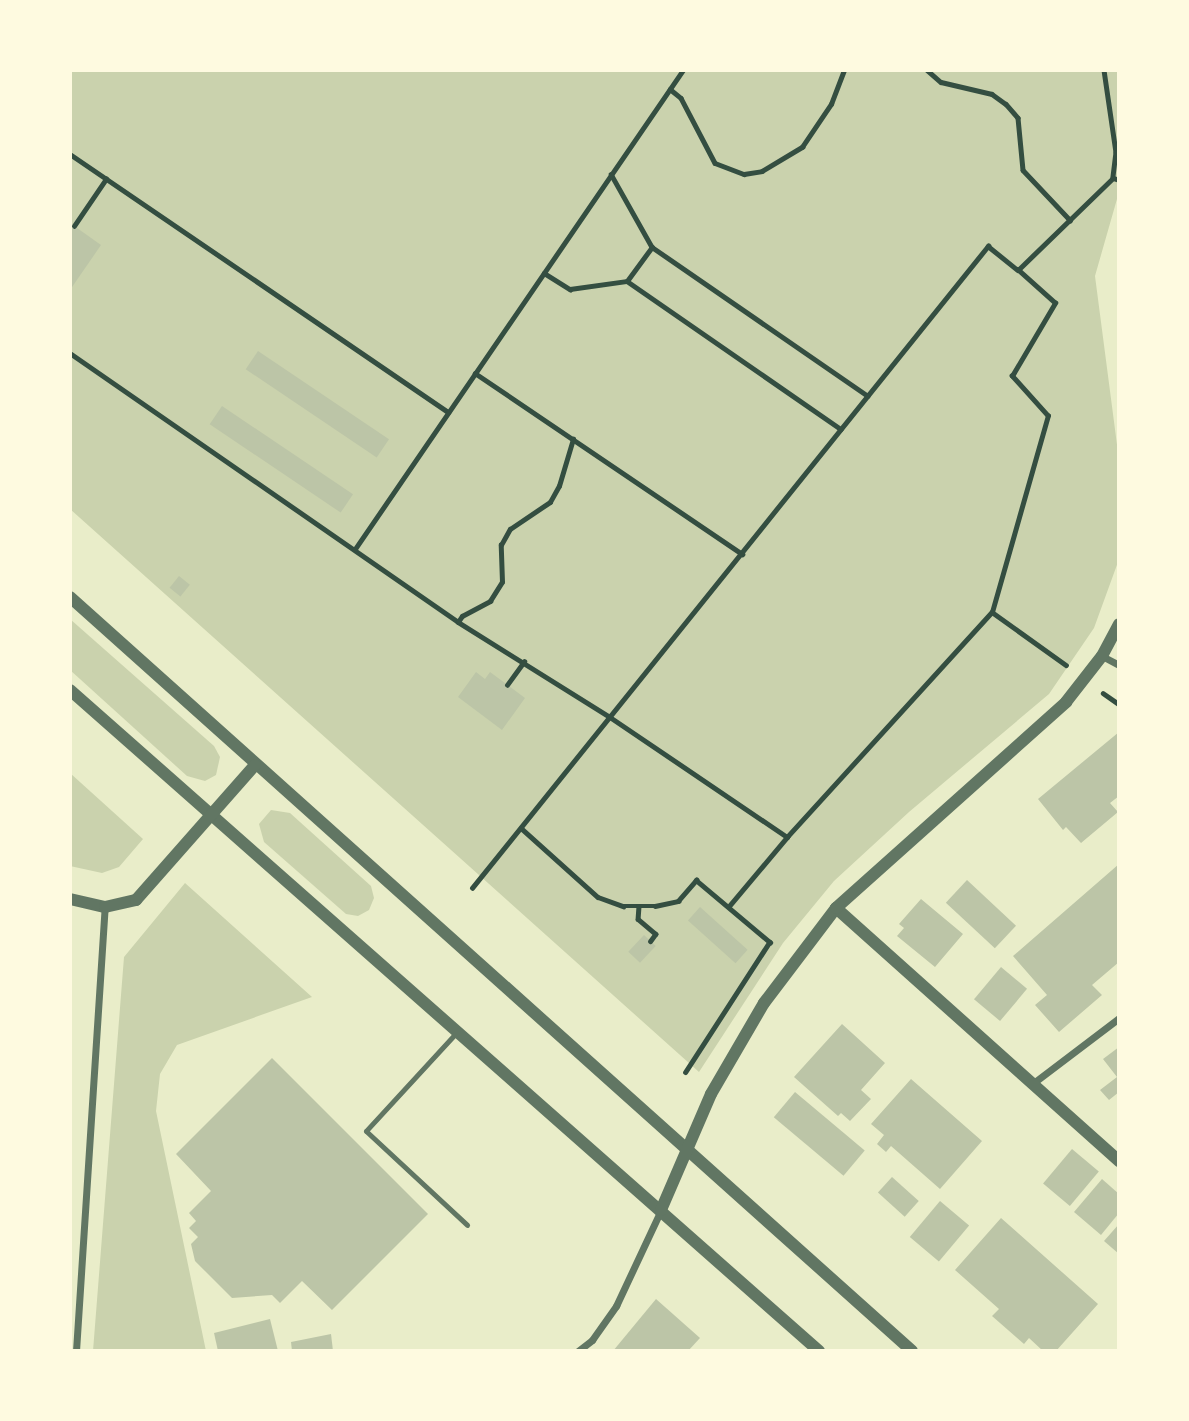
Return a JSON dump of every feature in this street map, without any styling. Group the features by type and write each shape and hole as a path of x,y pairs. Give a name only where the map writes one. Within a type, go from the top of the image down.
{"street":[{"path":"70,597 912,1351"},
{"path":"578,1351 592,1340 616,1306 711,1094 764,1003 835,908 1066,702 1102,656 1119,624"},
{"path":"1102,656 1119,665"},
{"path":"70,690 818,1351"},
{"path":"70,899 105,907 136,900 255,765"},
{"path":"76,1351 105,907"},
{"path":"835,908 1119,1161"},
{"path":"1032,1084 1119,1018"}],"lane":[{"path":"458,1031 366,1131 467,1225"}],"path":[{"path":"355,549 683,70"},
{"path":"670,89 681,97 715,163 744,174 762,171 802,147 831,104 844,70"},
{"path":"927,70 942,82 992,94 1006,104 1018,118 1023,170 1070,220"},
{"path":"1018,270 1116,179 1116,152 1104,70"},
{"path":"70,154 448,412"},
{"path":"611,174 652,247 869,396"},
{"path":"74,226 106,179"},
{"path":"472,888 988,246 1055,303 1012,376 1048,416 992,612 787,837 730,905"},
{"path":"627,281 652,247"},
{"path":"544,273 570,289 627,281 841,429"},
{"path":"70,353 458,622 610,717 787,837"},
{"path":"475,373 741,554"},
{"path":"458,622 462,616 490,601 502,582 501,545 510,529 550,502 559,486 573,439"},
{"path":"992,612 1073,670"},
{"path":"507,685 524,662"},
{"path":"1103,693 1119,704"},
{"path":"521,828 598,897 623,906 678,901 696,880 730,905 770,942 686,1072"},
{"path":"639,906 638,919 656,934 650,941"}],"green space":[{"path":"70,70 1119,70 1119,192 1095,276 1119,460 1119,540 1118,562 1094,628 1049,694 909,812 834,881 783,943 699,1072 70,509"},
{"path":"70,619 214,746 220,757 216,775 205,781 187,776 70,670"},
{"path":"70,773 143,839 119,867 102,873 70,866"},
{"path":"271,810 290,813 371,886 374,898 369,910 358,916 346,914 264,842 259,824"},
{"path":"185,883 312,997 177,1045 160,1074 156,1111 206,1351 93,1351 124,957"}],"building":[{"path":"70,223 101,245 70,290"},
{"path":"258,351 389,439 377,458 246,369"},
{"path":"222,406 353,494 341,513 210,424"},
{"path":"179,576 190,585 180,596 170,588"},
{"path":"476,672 485,679 490,672 525,698 502,730 458,697"},
{"path":"1119,732 1119,796 1110,803 1118,812 1081,843 1066,827 1063,830 1038,799"},
{"path":"1119,864 1119,962 1092,985 1102,995 1059,1032 1035,1005 1047,995 1013,956"},
{"path":"967,880 1016,926 995,948 946,903"},
{"path":"921,899 963,934 935,967 897,936 904,928 899,924"},
{"path":"700,907 748,950 736,963 688,920"},
{"path":"644,935 656,946 640,963 628,952"},
{"path":"1001,967 1027,989 1000,1021 974,999"},
{"path":"842,1024 885,1063 861,1090 871,1099 850,1121 841,1113 838,1116 794,1077"},
{"path":"1119,1047 1119,1092 1109,1100 1100,1090 1117,1077 1103,1059"},
{"path":"272,1058 428,1214 332,1310 302,1281 280,1303 272,1295 232,1298 195,1261 191,1244 198,1237 189,1228 196,1221 189,1213 211,1191 176,1154"},
{"path":"911,1079 982,1141 940,1189 891,1146 886,1152 877,1144 884,1135 871,1124"},
{"path":"795,1092 865,1150 843,1176 774,1117"},
{"path":"1072,1149 1099,1171 1070,1206 1043,1183"},
{"path":"892,1177 919,1201 905,1217 878,1193"},
{"path":"1102,1179 1119,1194 1119,1213 1101,1235 1074,1212"},
{"path":"940,1201 969,1225 939,1261 910,1237"},
{"path":"1001,1218 1098,1304 1056,1351 1043,1351 1029,1338 1024,1344 992,1316 999,1309 955,1270"},
{"path":"1119,1224 1119,1254 1104,1241"},
{"path":"656,1299 700,1338 688,1351 613,1351"},
{"path":"270,1319 278,1351 218,1351 214,1333"},
{"path":"331,1334 333,1351 292,1351 291,1342"}]}
